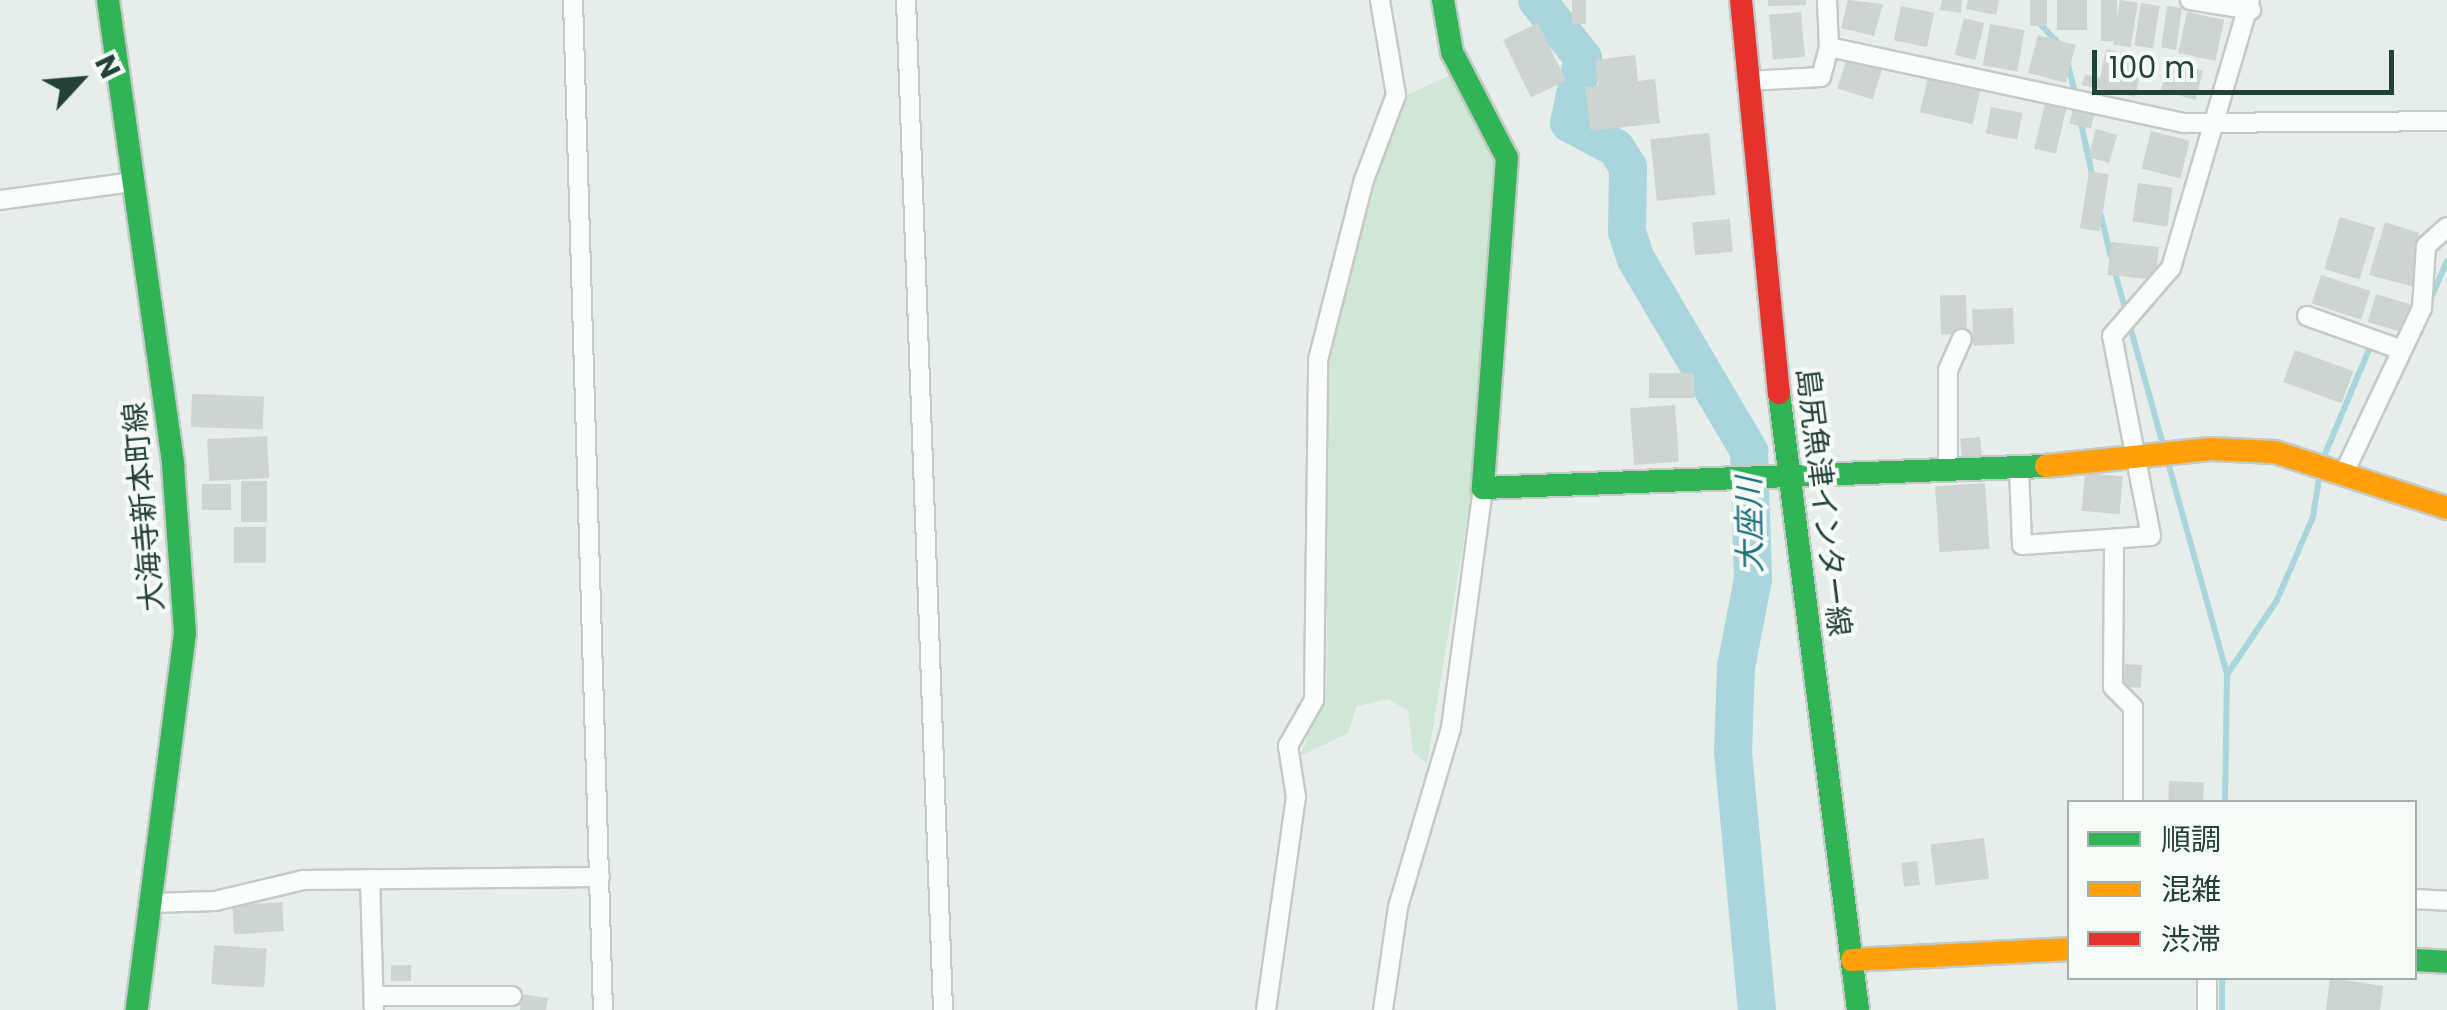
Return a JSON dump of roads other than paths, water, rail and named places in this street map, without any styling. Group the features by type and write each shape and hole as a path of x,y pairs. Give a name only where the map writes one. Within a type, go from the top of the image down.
{"main road":[{"name":"大海寺新本町線","path":"108,0 182,538 185,633 137,1010"},
{"path":"1443,0 1452,52 1507,158 1483,488 2020,469 2134,457 2275,452 2447,508"},
{"name":"島尻魚津インター線","path":"1741,0 1746,82 1788,478 1858,1010"},
{"path":"1852,960 2067,949"},
{"path":"2417,960 2447,962"}],"street":[{"path":"573,0 603,1010"},
{"path":"906,0 943,1010"},
{"path":"1266,1010 1296,798 1288,746 1314,700 1318,360 1364,180 1396,95 1380,0"},
{"path":"1746,82 1820,77 1829,47 1827,0"},
{"path":"2020,469 2022,545 2114,545 2151,536 2112,336 2171,268 2250,5 2190,0"},
{"path":"1829,47 2212,122 2447,121"},
{"path":"0,200 134,182"},
{"path":"2344,473 2399,349 2422,308 2426,246 2447,228"},
{"path":"2306,316 2399,349"},
{"path":"1948,469 1948,370 1962,340"},
{"path":"1383,1010 1398,908 1451,728 1483,488"},
{"path":"2114,545 2113,687 2133,707 2133,800"},
{"path":"153,903 370,879 600,877"},
{"path":"370,879 374,1003 512,996"},
{"path":"2417,899 2447,901"},
{"path":"2208,980 2208,1010"}],"waterway":[{"name":"大座川","path":"1537,0 1583,58 1569,123 1616,148 1628,167 1627,232 1636,259 1749,451 1753,579 1736,667 1733,752 1757,1010"},
{"path":"2037,21 2059,44"},
{"path":"2068,65 2076,96"},
{"path":"2081,123 2093,179"},
{"path":"2101,216 2111,257"},
{"path":"2416,332 2447,261"},
{"path":"2114,269 2227,674 2225,800"},
{"path":"2322,461 2371,345"},
{"path":"2228,673 2277,600 2313,517 2320,473"},
{"path":"2222,980 2222,1010"}]}
